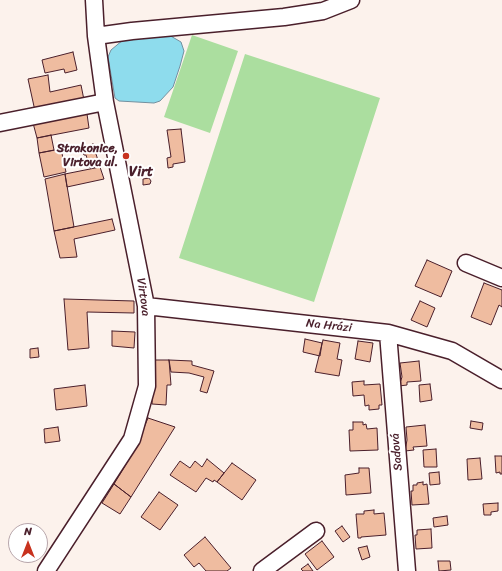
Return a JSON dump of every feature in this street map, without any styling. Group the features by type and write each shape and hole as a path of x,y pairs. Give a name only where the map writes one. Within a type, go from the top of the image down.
{"street":[{"name":"Virtova","path":"46,571 132,439 147,386 146,306 105,102 96,36 94,0"},
{"path":"96,36 132,31 284,17 323,11 351,0"},
{"path":"0,123 105,102"},
{"path":"466,264 502,278"},
{"name":"Na Hrázi","path":"146,306 388,333 452,351 502,380"},
{"name":"Sadová","path":"388,333 407,571"},
{"path":"262,571 316,531"}],"green space":[{"path":"192,35 238,51 210,133 164,117"},
{"path":"245,54 380,98 314,302 179,258"}],"water":[{"path":"169,35 181,42 184,51 173,87 160,101 154,103 119,101 115,98 108,57 111,50 123,40"}],"building":[{"path":"73,52 77,70 65,73 64,69 45,73 42,60"},
{"path":"48,75 50,92 81,85 84,100 35,111 28,79"},
{"path":"87,114 89,128 37,138 33,123"},
{"path":"181,129 185,162 173,164 173,167 168,168 167,158 171,157 167,130"},
{"path":"51,135 54,150 39,153 37,138"},
{"path":"93,144 100,167 90,168 86,155 84,155 81,148"},
{"path":"61,149 66,172 44,177 39,153"},
{"path":"100,167 104,179 67,187 65,174"},
{"path":"65,174 74,227 54,231 45,179"},
{"path":"149,178 151,181 150,184 143,185 143,179"},
{"path":"112,219 115,230 74,239 77,257 60,258 54,231"},
{"path":"427,260 452,271 441,297 415,286"},
{"path":"484,283 502,290 502,307 499,305 491,325 471,317"},
{"path":"64,299 134,301 134,313 87,312 89,348 68,350"},
{"path":"420,301 435,308 427,327 411,320"},
{"path":"112,331 135,332 134,348 112,346"},
{"path":"305,339 322,343 320,356 303,352"},
{"path":"323,340 340,343 337,359 342,360 339,376 315,372"},
{"path":"358,341 373,343 370,362 355,359"},
{"path":"38,348 39,357 30,358 30,349"},
{"path":"153,360 169,360 171,385 167,385 166,405 152,404"},
{"path":"169,360 192,361 192,365 214,371 207,393 200,391 204,377 189,373 171,372"},
{"path":"419,361 421,381 407,382 407,385 399,386 402,377 400,363"},
{"path":"364,381 364,385 380,384 382,405 379,405 379,409 369,410 369,405 365,406 364,395 353,396 352,382"},
{"path":"430,384 432,400 420,402 419,385"},
{"path":"85,385 87,406 56,410 54,389"},
{"path":"148,418 175,427 131,497 114,484 134,451"},
{"path":"471,421 483,423 482,430 470,428"},
{"path":"353,422 363,422 363,425 366,424 367,429 377,428 378,450 350,451 349,430 353,430"},
{"path":"425,425 427,446 413,447 414,450 405,451 407,440 406,427"},
{"path":"58,427 60,441 45,443 44,429"},
{"path":"436,449 437,467 424,467 423,450"},
{"path":"495,456 502,456 502,474 500,474 500,472 496,473"},
{"path":"480,458 482,479 468,480 467,459"},
{"path":"207,459 224,473 217,482 214,480 213,482 206,478 196,492 170,475 180,461 190,468 195,461 202,467"},
{"path":"232,463 256,480 242,500 217,482"},
{"path":"359,468 369,468 371,493 346,495 345,475 359,473"},
{"path":"439,472 440,484 430,485 429,473"},
{"path":"423,482 423,485 427,484 429,504 412,505 411,491 413,491 413,485"},
{"path":"114,484 131,497 120,514 102,503"},
{"path":"159,492 178,505 160,530 141,517"},
{"path":"498,503 498,511 491,512 491,515 484,515 483,504"},
{"path":"374,510 374,514 384,513 386,535 358,538 356,514 364,514 364,511"},
{"path":"447,516 448,525 434,527 433,518"},
{"path":"342,526 350,537 343,542 335,531"},
{"path":"431,529 432,548 416,549 415,535 417,535 417,530"},
{"path":"205,537 231,568 227,571 206,571 199,563 194,567 184,555"},
{"path":"322,541 334,557 317,570 305,554"},
{"path":"367,546 370,557 362,560 358,548"},
{"path":"438,561 450,561 451,570 439,571"},
{"path":"308,564 313,571 303,571 301,569"}],"place":[{"name":"Strakonice, Virtova ul.","path":"126,156"}],"district":[{"name":"Virt","path":"141,172"}]}
